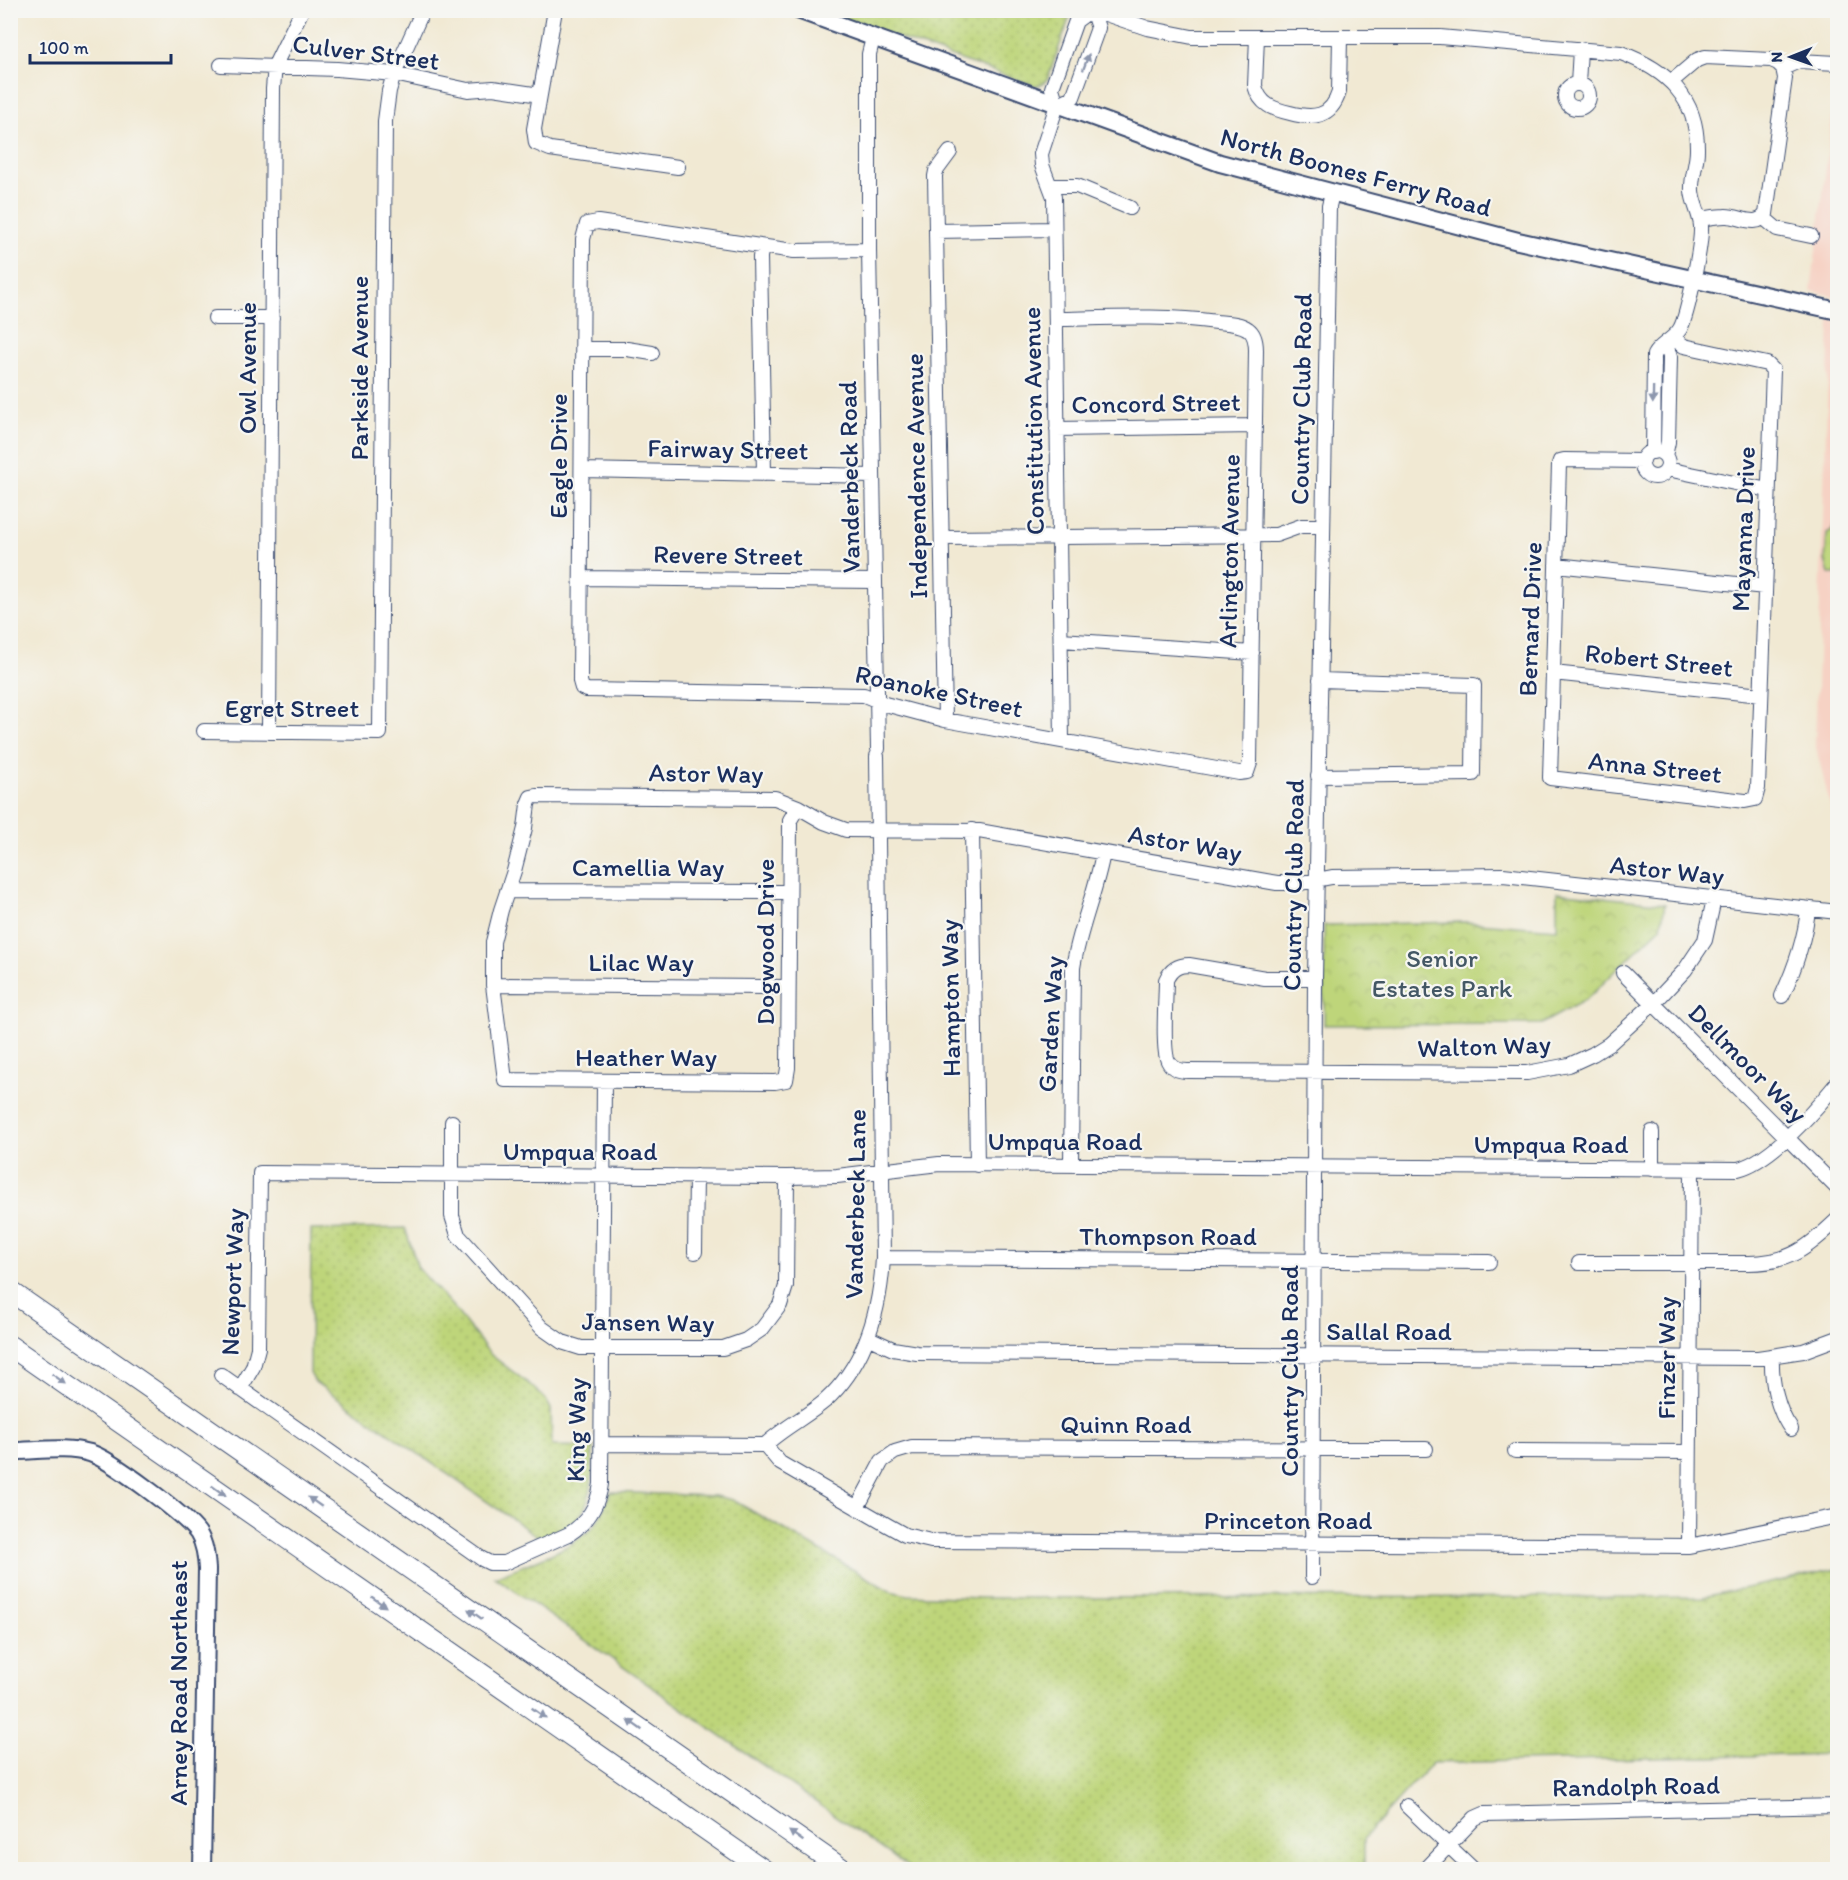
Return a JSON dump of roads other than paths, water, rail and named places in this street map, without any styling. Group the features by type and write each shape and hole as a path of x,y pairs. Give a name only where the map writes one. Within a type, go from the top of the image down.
{"highway":[{"path":"10,1291 844,1869"},
{"path":"10,1346 764,1869"}],"main road":[{"name":"North Boones Ferry Road","path":"798,10 1220,163 1518,241 1838,311"},
{"name":"Arney Road Northeast","path":"10,1451 70,1450 99,1457 179,1514 198,1533 207,1569 202,1869"}],"street":[{"name":"Owl Avenue","path":"269,732 273,89 275,65 302,10"},
{"name":"Parkside Avenue","path":"380,733 385,121 394,74 423,10"},
{"path":"555,10 534,129 536,143 550,149 678,167"},
{"path":"1092,10 1172,34 1192,37 1440,37 1621,53 1643,61 1656,69 1671,82 1683,98 1696,130 1697,159 1692,188 1700,219 1701,240 1681,325 1669,341 1668,442 1657,460 1768,490"},
{"path":"1092,10 1098,28 1073,97 1057,105 1052,88 1076,21 1092,10"},
{"path":"1257,37 1255,86 1263,101 1272,109 1312,117 1324,114 1337,99 1341,37"},
{"name":"Vanderbeck Road","path":"873,38 869,54 869,250 877,752"},
{"path":"1578,84 1580,50"},
{"path":"1671,82 1697,60 1705,57 1771,60 1783,68 1785,78 1769,202 1764,218"},
{"path":"1783,68 1799,61 1837,63"},
{"name":"Culver Street","path":"220,65 275,65 394,74 468,90 494,88 540,95"},
{"name":"Constitution Avenue","path":"1057,105 1041,154 1042,165 1054,197 1062,740"},
{"name":"Independence Avenue","path":"945,720 935,176 936,171 950,152"},
{"path":"1051,186 1077,186 1130,208"},
{"name":"Country Club Road","path":"1312,1577 1315,978 1329,206 1332,194"},
{"path":"1700,219 1725,216 1752,221 1764,218"},
{"path":"1764,218 1777,229 1811,236"},
{"name":"Eagle Drive","path":"582,688 580,681 582,239 587,224 605,223 762,247"},
{"path":"936,231 1054,229"},
{"path":"764,474 760,257 762,247 805,251 869,250"},
{"path":"215,318 272,318"},
{"name":"Arlington Avenue","path":"1056,319 1182,318 1232,324 1252,332 1256,350 1254,536 1250,764 1247,772"},
{"name":"Mayanna Drive","path":"1669,341 1767,364 1772,367 1774,373 1758,788 1755,799"},
{"path":"583,349 627,349 652,353"},
{"name":"Concord Street","path":"1057,429 1255,426"},
{"name":"Bernard Drive","path":"1550,778 1560,461 1657,460"},
{"name":"Fairway Street","path":"582,470 873,476"},
{"path":"943,538 1254,536 1276,535 1301,526 1323,526"},
{"path":"1556,565 1765,587"},
{"name":"Revere Street","path":"582,578 875,581"},
{"path":"1061,640 1252,652"},
{"name":"Robert Street","path":"1553,673 1761,695"},
{"path":"1318,776 1473,774 1474,685 1320,680"},
{"name":"Roanoke Street","path":"582,688 864,695 889,706 945,720 1239,773 1247,772"},
{"name":"Egret Street","path":"204,731 380,733"},
{"name":"Vanderbeck Lane","path":"765,1445 782,1429 829,1396 850,1371 869,1338 879,1299 883,1258 883,1170 877,752"},
{"name":"Anna Street","path":"1550,778 1745,801 1755,799"},
{"name":"Astor Way","path":"507,891 531,797 766,797 783,800 824,822 846,830 972,830 1266,882 1301,884 1332,877 1503,875 1838,912"},
{"name":"Dogwood Drive","path":"786,1080 788,1068 790,820 798,807"},
{"name":"Hampton Way","path":"972,830 977,1164"},
{"name":"Garden Way","path":"1071,1165 1073,968 1095,892 1103,853"},
{"path":"493,985 493,942 507,891"},
{"name":"Camellia Way","path":"507,891 789,892"},
{"name":"Walton Way","path":"1315,978 1265,978 1190,964 1178,966 1168,974 1166,980 1168,1061 1173,1067 1182,1071 1315,1073 1527,1073 1569,1065 1600,1050 1654,1003 1685,970 1698,951 1709,925 1714,899"},
{"path":"1782,996 1796,967 1808,909"},
{"name":"Dellmoor Way","path":"1623,973 1838,1189"},
{"name":"Lilac Way","path":"493,985 788,987"},
{"name":"Heather Way","path":"493,985 505,1080 775,1082 786,1080"},
{"name":"King Way","path":"220,1375 482,1559 498,1564 512,1561 569,1534 585,1521 593,1510 600,1493 604,1081"},
{"name":"Umpqua Road","path":"260,1173 788,1177 837,1176 922,1165 977,1164 1652,1169 1745,1167 1766,1155 1787,1136 1838,1082"},
{"name":"Jansen Way","path":"452,1122 453,1223 464,1242 550,1335 574,1347 602,1349 723,1348 738,1344 762,1329 780,1305 786,1286 788,1177"},
{"path":"1652,1132 1652,1169"},
{"name":"Finzer Way","path":"1689,1546 1692,1169"},
{"name":"Newport Way","path":"240,1389 253,1366 258,1348 260,1173"},
{"path":"695,1252 696,1176"},
{"path":"1579,1263 1762,1263 1785,1259 1805,1248 1838,1219"},
{"name":"Thompson Road","path":"883,1258 1489,1262"},
{"name":"Sallal Road","path":"869,1338 893,1349 917,1353 1690,1357 1772,1357 1803,1351 1838,1338"},
{"path":"1772,1357 1772,1370 1781,1414 1791,1429"},
{"path":"602,1444 765,1445"},
{"name":"Princeton Road","path":"765,1445 780,1463 856,1508 897,1531 931,1541 1689,1546 1838,1516"},
{"name":"Quinn Road","path":"856,1508 882,1461 895,1452 912,1447 1426,1449"},
{"path":"1515,1450 1689,1452"},
{"path":"1407,1806 1474,1869"},
{"name":"Randolph Road","path":"1425,1869 1474,1818 1484,1814 1838,1806"}],"park label":[{"name":"Senior Estates Park","path":"1442,973"}]}
